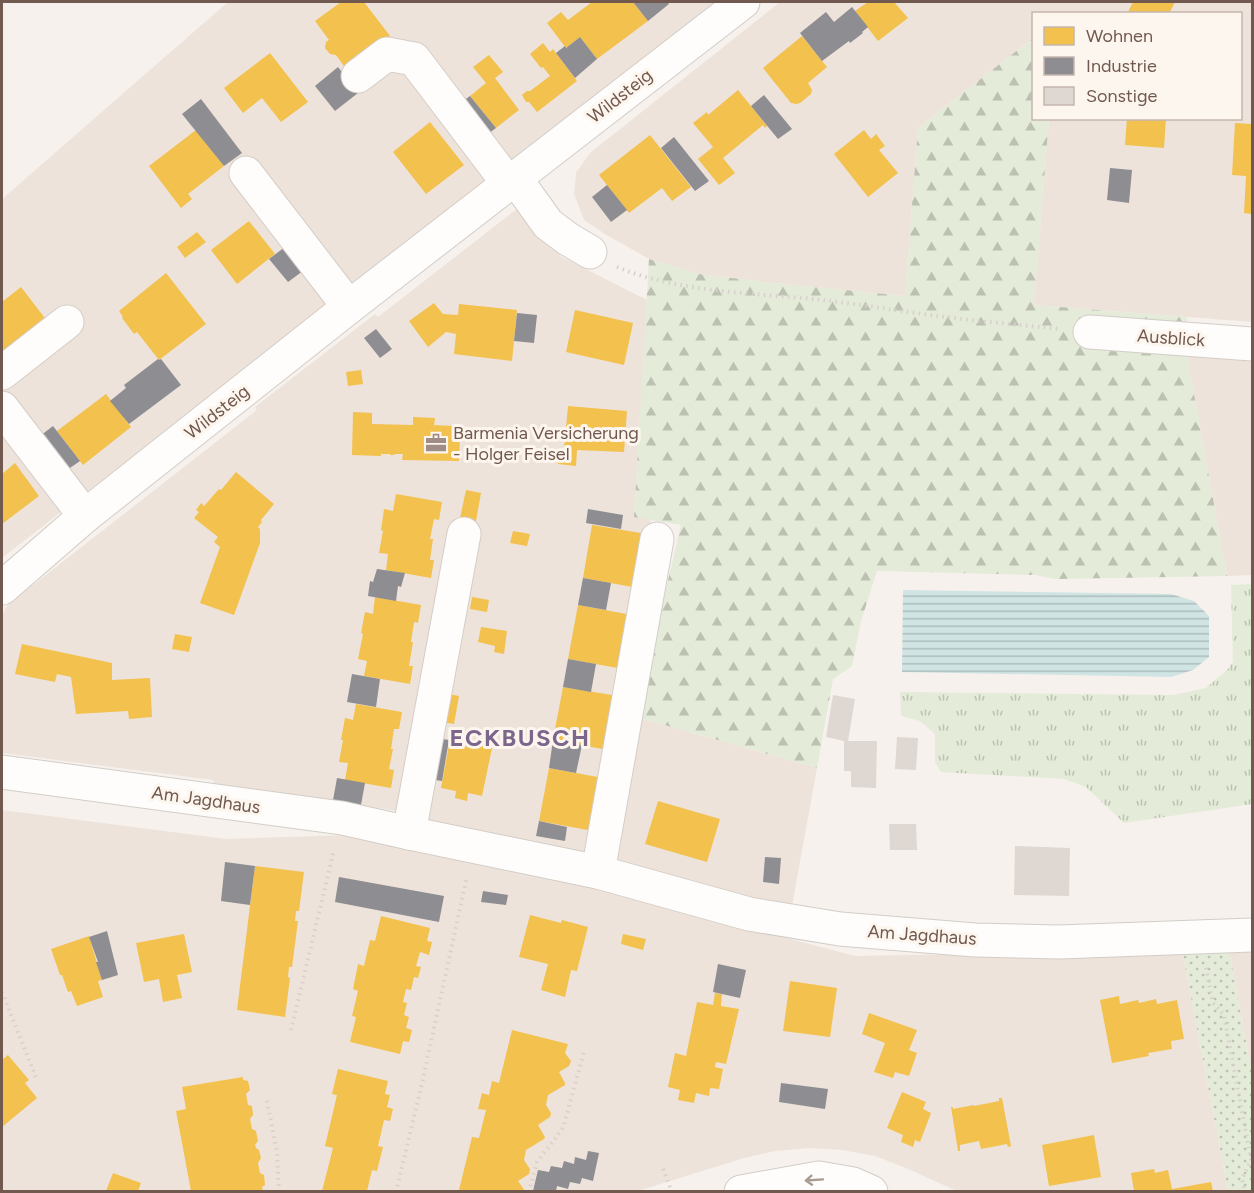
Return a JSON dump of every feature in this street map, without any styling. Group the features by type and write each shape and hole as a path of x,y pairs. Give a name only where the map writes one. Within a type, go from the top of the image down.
{"street":[{"name":"Wildsteig","path":"2,588 85,516 512,180 728,6"},
{"path":"358,76 387,54 414,59 548,224 590,252"},
{"path":"246,173 349,308"},
{"path":"2,373 67,322"},
{"name":"Ausblick","path":"1090,332 1252,344"},
{"path":"2,408 85,516"},
{"path":"409,833 464,534"},
{"path":"598,872 657,539"},
{"name":"Am Jagdhaus","path":"2,772 342,818 598,872 748,914 840,929 975,939 1059,942 1252,935"},
{"path":"741,1191 819,1178 853,1184 871,1191"}],"path":[{"path":"590,252 638,275 664,282 756,295 848,303 948,317 1090,332"},
{"path":"291,1030 342,818"},
{"path":"396,1191 421,1088 473,846"},
{"path":"1200,938 1213,1004 1224,1015 1251,1161 1242,1179 1245,1191"},
{"path":"2,992 37,1080"},
{"path":"529,1191 537,1162 563,1128 584,1052"},
{"path":"267,1101 278,1152 279,1191"},
{"path":"663,1169 672,1191"}],"shaded area":[{"path":"228,2 716,2 2,558 2,199"},
{"path":"780,2 1252,2 1252,322 1034,305 1049,120 1242,120 1242,12 1032,12 1032,39 918,128 905,296 699,274 649,259 584,220 574,194 576,173 590,153"},
{"path":"536,194 560,256 647,300 634,517 651,519 590,858 420,822 422,815 214,784 213,780 2,753 2,615 19,593 30,583 33,585 257,410 255,407 375,314 378,317"},
{"path":"1187,355 1252,360 1252,575 1227,576"},
{"path":"903,590 1171,594 1194,601 1209,616 1209,657 1193,670 1171,677 902,672"},
{"path":"636,717 817,768 791,911 611,862"},
{"path":"2,810 226,839 349,835 600,889 855,956 1182,950 1228,1191 957,1191 875,1156 842,1150 810,1148 775,1151 741,1159 638,1191 2,1192"},
{"path":"1252,949 1252,1074 1229,950"}],"green space":[{"path":"1032,39 1032,120 1049,120 1034,305 1187,317 1187,355 1227,576 1055,579 1035,575 877,571 861,621 852,666 833,679 817,768 636,717 681,525 634,517 649,259 699,274 905,296 918,128"},
{"path":"1252,584 1252,804 1124,823 1086,787 1064,779 941,772 935,762 935,734 920,721 901,716 900,692 1173,695 1206,688 1233,662 1231,585"},
{"path":"1182,950 1229,950 1252,1074 1252,1191 1228,1191"}],"building: Wohnen":[{"path":"341,2 364,2 390,36 346,69 336,55 330,54 325,48 329,40 315,21"},
{"path":"592,2 633,2 648,21 597,59 580,37 566,48 547,23 561,12 568,20"},
{"path":"868,2 894,2 908,18 878,41 855,11"},
{"path":"1133,2 1175,2 1170,12 1128,12"},
{"path":"802,36 827,67 808,83 812,90 811,94 796,104 791,103 763,68"},
{"path":"543,43 550,52 553,49 577,81 537,112 522,95 550,76 530,54"},
{"path":"270,53 308,102 281,122 262,98 243,113 224,88"},
{"path":"489,55 503,72 495,78 519,110 496,128 470,96 486,83 473,67"},
{"path":"738,90 767,126 765,128 763,125 723,158 735,173 719,185 698,159 713,147 693,123 707,112 708,115"},
{"path":"1127,120 1166,120 1164,148 1125,145"},
{"path":"430,122 464,165 426,194 393,152"},
{"path":"1235,123 1252,124 1252,214 1244,213 1246,176 1232,175"},
{"path":"196,130 224,166 188,194 192,199 181,208 149,166"},
{"path":"864,130 871,139 876,134 885,146 879,150 898,173 868,197 834,154"},
{"path":"650,135 691,187 672,201 662,188 629,213 599,175"},
{"path":"249,221 275,254 237,284 211,250"},
{"path":"197,232 206,242 185,258 177,247"},
{"path":"166,273 206,324 159,360 137,332 134,334 119,311"},
{"path":"21,287 51,326 2,363 2,302"},
{"path":"434,303 443,314 458,315 459,304 517,310 512,361 454,354 456,334 446,332 428,347 409,321"},
{"path":"575,310 633,323 624,365 566,352"},
{"path":"361,370 363,384 348,386 346,372"},
{"path":"106,394 131,427 83,465 57,431"},
{"path":"568,406 627,411 624,452 577,450 576,466 558,464 559,449 564,449"},
{"path":"353,412 372,413 372,424 413,425 413,417 435,418 434,425 454,426 460,433 459,461 402,460 403,454 352,455"},
{"path":"15,463 39,496 2,524 2,474"},
{"path":"236,472 274,504 258,527 260,543 234,615 200,603 220,547 214,542 218,537 194,518 199,512 196,510 201,503 204,506"},
{"path":"466,490 481,493 476,521 460,518"},
{"path":"396,494 442,502 439,520 434,519 430,539 433,539 430,560 434,560 431,578 386,570 388,554 379,553 383,531 381,530 384,509 393,511"},
{"path":"592,525 647,534 638,588 583,578"},
{"path":"513,531 530,534 527,546 510,543"},
{"path":"375,597 421,605 418,623 414,622 411,642 413,642 409,666 413,666 410,684 364,676 367,661 358,659 363,634 361,633 365,612 373,614"},
{"path":"472,597 489,600 487,612 470,609"},
{"path":"578,605 632,615 623,669 568,659"},
{"path":"481,627 507,631 504,654 494,652 495,646 478,642"},
{"path":"175,634 192,637 189,652 172,649"},
{"path":"22,644 112,663 112,680 150,678 152,717 129,719 128,711 76,714 71,677 57,674 55,682 15,674"},
{"path":"563,687 618,696 608,750 553,740"},
{"path":"448,694 459,696 454,724 443,722"},
{"path":"356,704 402,712 399,729 394,729 391,749 393,749 389,769 394,770 391,788 345,780 348,763 339,762 343,740 341,740 345,718 353,720"},
{"path":"452,729 469,732 467,746 474,748 474,744 492,748 482,796 468,793 467,801 455,798 456,791 441,788"},
{"path":"549,768 603,778 593,831 539,821"},
{"path":"658,801 720,819 707,862 645,844"},
{"path":"255,866 304,872 299,911 296,911 295,921 298,921 292,967 289,967 288,977 290,978 285,1017 237,1010"},
{"path":"530,915 588,927 577,971 571,970 565,997 541,990 548,964 519,957"},
{"path":"381,916 430,928 427,941 432,942 429,955 420,952 416,966 421,967 418,978 414,977 411,990 406,989 403,1002 407,1003 404,1015 409,1017 406,1028 412,1030 409,1042 403,1041 400,1054 350,1042 356,1017 352,1016 358,991 353,989 358,964 364,966 370,940 375,941"},
{"path":"184,934 192,972 177,975 182,998 163,1002 159,979 144,982 136,943"},
{"path":"623,934 646,939 643,950 621,944"},
{"path":"89,936 102,980 98,981 103,997 77,1006 71,991 68,992 62,975 60,975 51,949"},
{"path":"790,981 837,988 830,1037 783,1031"},
{"path":"715,993 722,994 721,1006 739,1009 726,1064 716,1062 715,1067 723,1069 719,1089 710,1088 709,1096 696,1093 694,1103 678,1100 680,1090 668,1087 675,1053 686,1056 697,1002 713,1005"},
{"path":"1119,996 1120,1004 1138,1000 1139,1003 1156,999 1157,1004 1177,1000 1184,1039 1171,1041 1172,1049 1112,1063 1100,1000"},
{"path":"869,1013 917,1030 909,1050 917,1053 909,1076 895,1072 893,1078 874,1072 885,1043 862,1034"},
{"path":"512,1030 568,1044 565,1053 571,1061 569,1066 559,1072 565,1085 548,1095 546,1105 551,1113 550,1117 538,1125 544,1139 526,1150 524,1160 530,1169 529,1174 518,1181 525,1191 459,1190 472,1137 479,1138 486,1110 478,1109 482,1093 489,1095 492,1081 499,1083"},
{"path":"8,1055 29,1080 25,1083 37,1098 2,1127 2,1060"},
{"path":"338,1069 388,1081 385,1094 390,1095 387,1107 393,1109 390,1121 384,1120 378,1146 383,1147 377,1171 372,1170 367,1191 322,1191 333,1148 325,1146 337,1095 332,1094"},
{"path":"243,1077 243,1080 248,1081 250,1090 246,1094 248,1105 252,1106 253,1115 250,1119 258,1141 255,1145 261,1158 258,1163 260,1173 264,1175 263,1191 191,1191 176,1111 186,1109 182,1087"},
{"path":"902,1092 926,1102 923,1109 931,1113 920,1142 915,1140 913,1147 901,1142 903,1135 887,1128"},
{"path":"999,1098 1002,1098 1011,1146 1008,1147 1007,1144 981,1149 979,1141 960,1145 960,1151 958,1151 951,1107 953,1109 974,1106 999,1101"},
{"path":"1094,1135 1101,1177 1049,1186 1042,1145"},
{"path":"1154,1169 1155,1173 1168,1170 1172,1189 1211,1182 1213,1191 1134,1191 1131,1173"},
{"path":"113,1173 141,1183 138,1191 106,1191"}],"building: Industrie":[{"path":"633,2 668,2 669,4 648,21"},
{"path":"852,7 868,27 850,43 849,41 822,61 800,33 826,12 834,22"},
{"path":"580,37 597,59 575,78 556,53"},
{"path":"338,67 358,93 335,111 315,86"},
{"path":"764,95 792,129 778,139 751,106"},
{"path":"470,96 496,128 484,137 459,104"},
{"path":"201,99 242,153 224,166 182,114"},
{"path":"674,137 709,181 695,191 661,148"},
{"path":"1110,168 1132,170 1129,203 1107,200"},
{"path":"607,185 627,210 611,222 592,197"},
{"path":"289,244 307,268 288,282 269,259"},
{"path":"517,313 537,315 534,343 514,341"},
{"path":"376,329 392,349 380,358 364,338"},
{"path":"161,359 181,385 129,424 110,401 126,388 124,385"},
{"path":"53,426 80,461 67,470 40,436"},
{"path":"588,509 623,515 621,529 586,523"},
{"path":"377,569 405,573 401,587 398,586 396,601 368,596 370,581 373,582"},
{"path":"583,578 611,583 606,610 578,605"},
{"path":"568,659 596,664 591,692 563,687"},
{"path":"352,674 380,679 376,707 347,702"},
{"path":"436,738 449,740 442,781 429,779"},
{"path":"553,740 582,745 576,773 549,768"},
{"path":"337,778 365,783 361,805 333,800"},
{"path":"539,821 567,827 565,841 536,836"},
{"path":"765,857 781,858 779,884 763,882"},
{"path":"225,862 255,866 250,905 221,901"},
{"path":"339,877 444,896 439,922 335,902"},
{"path":"483,891 508,895 506,905 481,902"},
{"path":"107,931 118,975 102,980 89,937"},
{"path":"718,964 746,970 740,998 713,992"},
{"path":"781,1083 828,1089 825,1109 779,1102"},
{"path":"588,1151 599,1153 593,1181 582,1178 580,1184 570,1182 568,1189 557,1186 556,1191 533,1191 538,1170 549,1172 551,1166 562,1168 564,1161 574,1164 575,1157 586,1160"}],"building: Sonstige":[{"path":"833,695 855,699 848,741 877,741 876,788 851,787 851,771 844,771 844,741 826,737"},
{"path":"897,737 918,738 916,770 895,769"},
{"path":"889,824 916,824 917,850 890,850"},
{"path":"1015,846 1070,848 1069,896 1014,895"}],"place":[{"name":"Barmenia Versicherung - Holger Feisel","path":"436,443"}],"district":[{"name":"ECKBUSCH","path":"520,737"}]}
